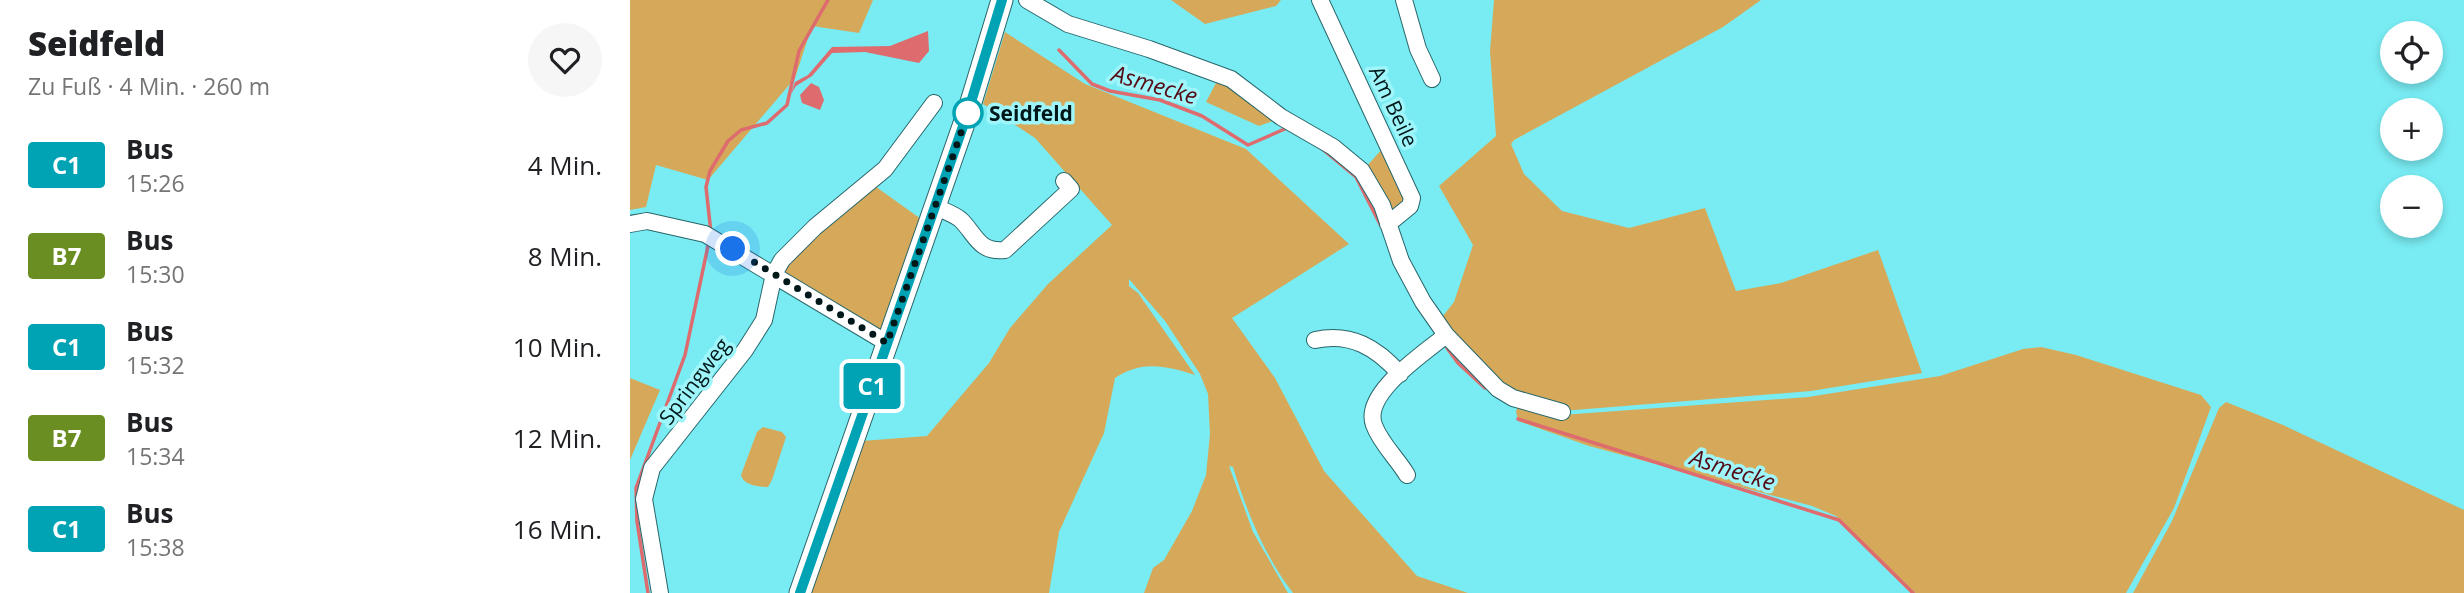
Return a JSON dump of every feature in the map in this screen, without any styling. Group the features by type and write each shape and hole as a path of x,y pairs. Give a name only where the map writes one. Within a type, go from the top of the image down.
{"main road":[{"path":"800,593 936,207 1002,0"}],"street":[{"path":"1027,0 1068,24 1149,49 1231,79 1281,117 1333,147 1362,172 1382,205 1401,261 1423,302 1446,335 1499,389 1513,398 1562,412"},
{"name":"Am Beile","path":"1320,0 1412,198 1410,206 1388,224"},
{"path":"1404,0 1418,49 1432,79"},
{"path":"774,274 782,260 815,227 885,169 934,103"},
{"path":"936,207 957,217 981,246 996,251 1005,250 1071,190 1063,181"},
{"path":"630,224 647,221 710,237 887,343"},
{"name":"Springweg","path":"660,593 645,517 644,499 648,479 652,468 745,350 764,320 774,274"},
{"path":"1407,475 1379,434 1372,416 1378,396 1446,335"},
{"path":"1315,340 1329,337 1364,344 1378,351 1400,374"}],"shaded area":[{"path":"630,0 873,0 859,33 812,26 795,78 708,180 656,165 646,207 630,210"},
{"path":"1171,0 1281,0 1276,6 1205,24"},
{"path":"1494,0 1761,0 1723,27 1511,144 1524,174 1562,211 1629,228 1705,208 1736,291 1781,283 1878,250 1922,373 1811,391 1562,411 1514,395 1439,321 1454,302 1473,245 1439,186 1496,136 1490,51"},
{"path":"928,31 929,51 919,63 865,52 832,53 812,76 796,86 791,94 795,82 808,75 832,47 890,46"},
{"path":"1005,32 1085,84 1246,149 1349,244 1232,318 1275,378 1324,471 1417,576 1468,593 1293,593 1265,549 1233,467 1229,466 1253,532 1288,593 1144,593 1153,568 1164,560 1192,511 1206,475 1210,434 1208,394 1200,374 1165,321 1129,279 1129,286 1138,293 1195,375 1154,366 1125,372 1115,378 1104,433 1059,532 1049,593 808,593 862,441 927,436 989,363 1010,328 1048,284 1112,225 1035,138 983,104"},
{"path":"1217,81 1260,103 1275,120 1259,126 1206,102"},
{"path":"811,83 819,87 824,100 820,110 802,103 800,95"},
{"path":"1383,148 1406,203 1393,214 1366,167"},
{"path":"872,184 921,219 882,330 781,271"},
{"path":"2041,347 2076,355 2201,395 2211,407 2174,508 2126,593 1915,593 1836,516 1812,506 1589,446 1518,421 1516,411 1521,402 1562,415 1808,397 1940,376 2023,349"},
{"path":"630,378 660,390 630,460"},
{"path":"2226,402 2283,425 2464,510 2464,593 2133,593 2172,521 2219,408"},
{"path":"763,427 782,432 786,437 768,487 748,483 741,475 757,432"}],"waterway":[{"path":"711,233 706,187 710,171 728,141 741,130 767,123 787,105 799,51 828,0"},
{"name":"Asmecke","path":"1059,50 1092,84 1110,91 1160,100 1202,116 1248,145 1287,128"},
{"name":"Asmecke","path":"1321,148 1356,177 1381,226"},
{"path":"648,593 637,521 636,488 685,355 709,241"},
{"name":"Asmecke","path":"1447,348 1458,363 1485,388"},
{"name":"Asmecke","path":"1518,419 1839,520 1913,593"}],"bus line":[{"name":"C1","path":"800,593 936,207 997,23 1002,0"}],"place":[{"name":"Seidfeld","path":"968,113"}],"route":[{"path":"733,249 887,343 968,113"}]}
